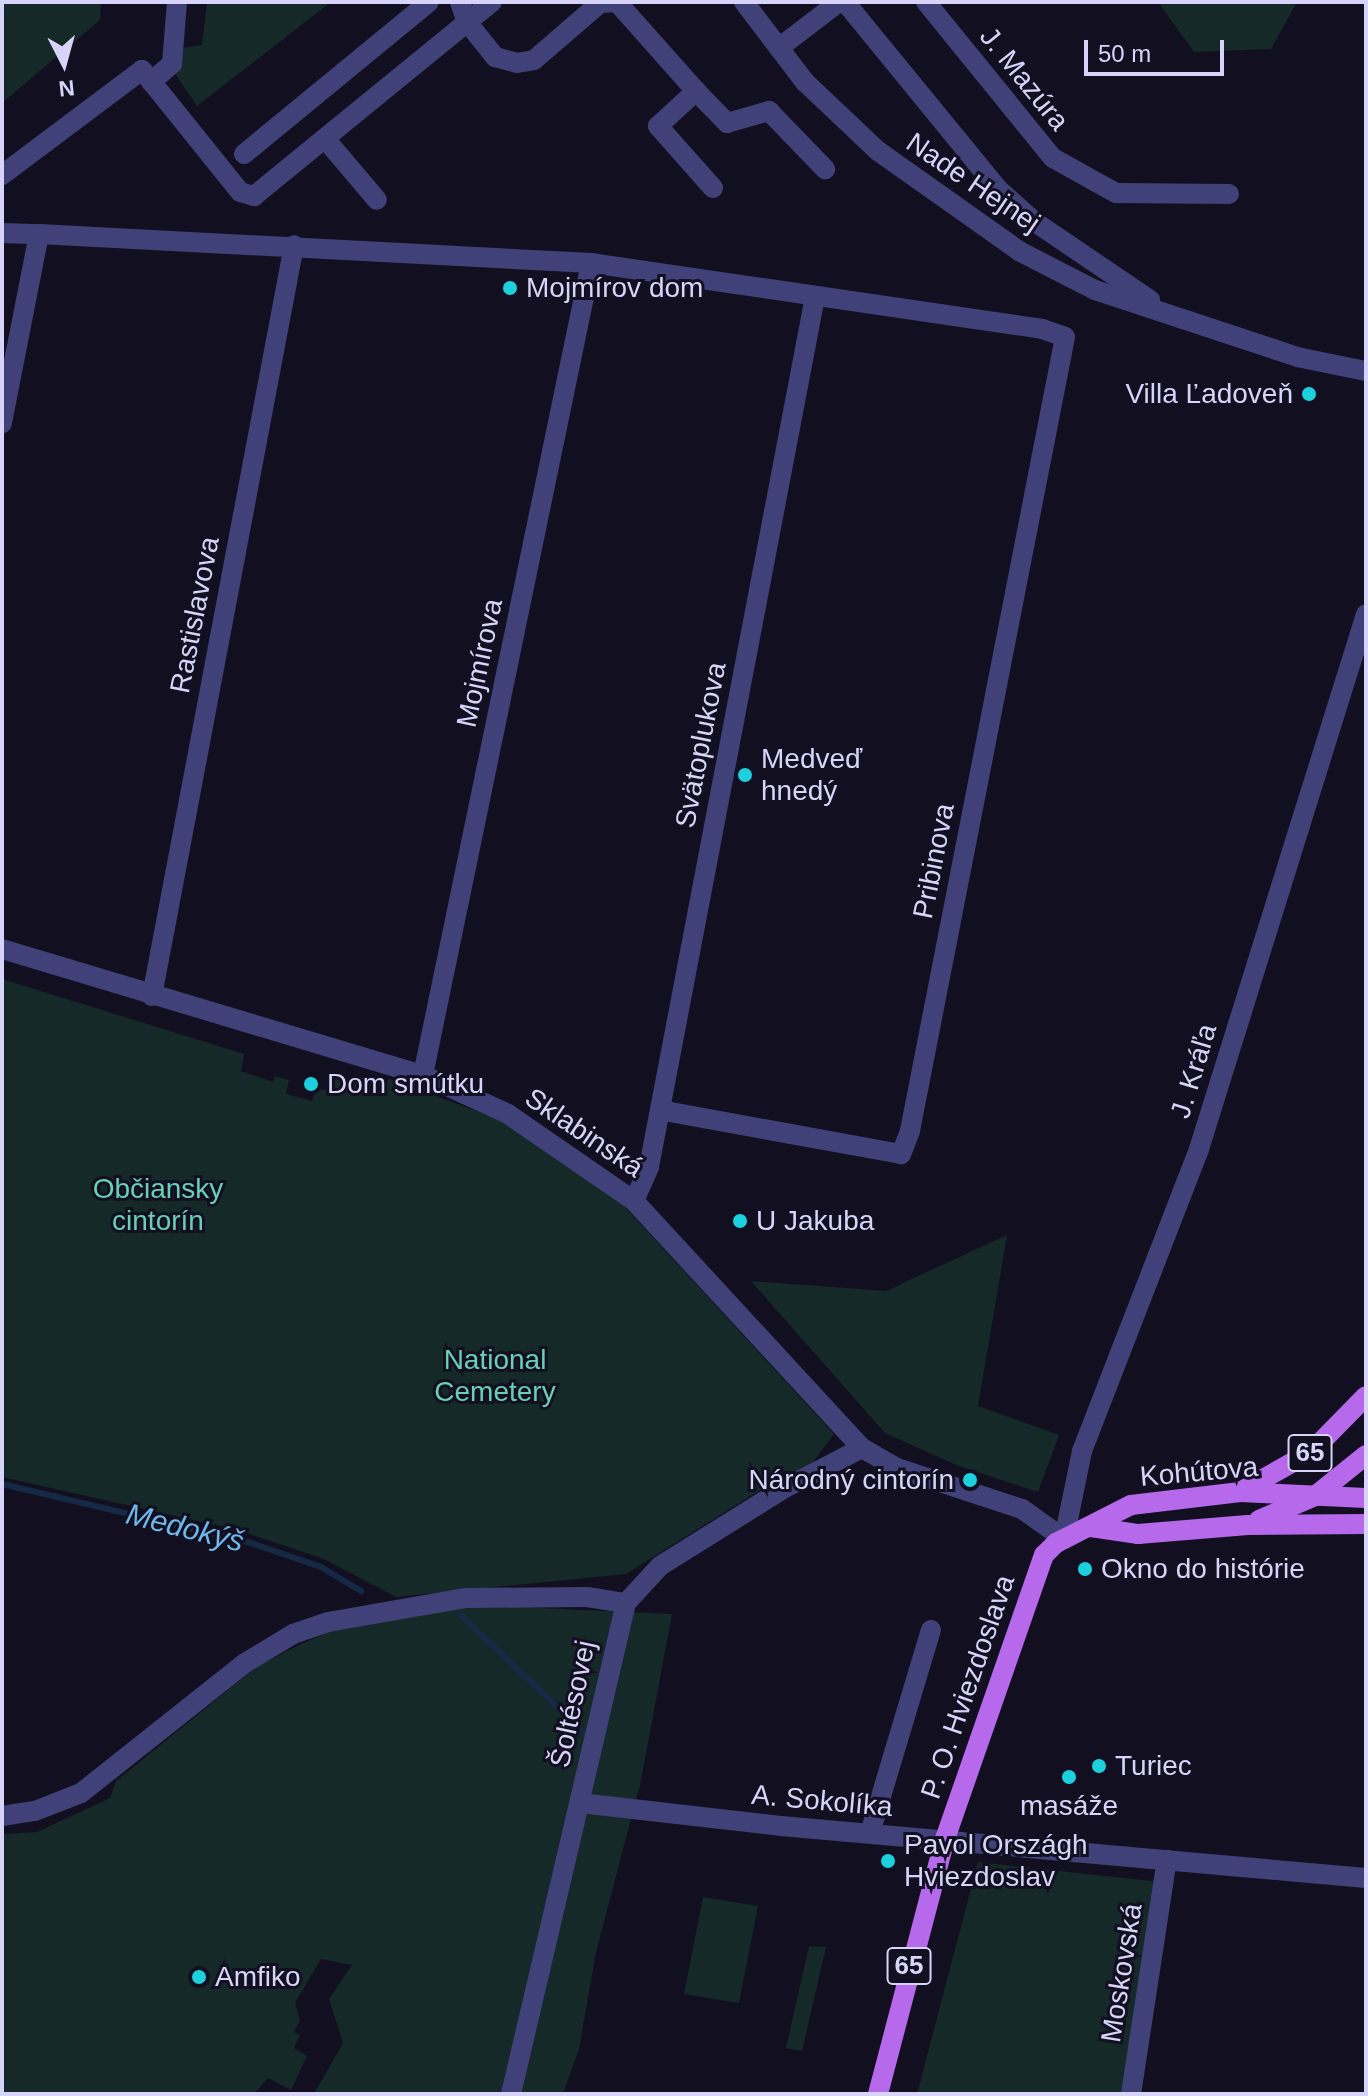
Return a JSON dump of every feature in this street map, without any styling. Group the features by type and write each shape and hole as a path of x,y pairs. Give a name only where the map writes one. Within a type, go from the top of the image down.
{"main road":[{"name":"65","path":"1240,1492 1311,1452 1366,1396"},
{"name":"65","path":"1248,1525 1315,1496 1366,1455"},
{"name":"Kohútova","path":"1064,1539 1131,1505 1240,1492 1366,1498"},
{"name":"Kohútova","path":"1091,1527 1138,1534 1248,1525 1366,1524"},
{"name":"P. O. Hviezdoslava","path":"878,2094 945,1839 1044,1555 1064,1539"}],"street":[{"path":"2,175 147,76 172,64 177,2"},
{"path":"244,154 429,2"},
{"path":"147,76 240,192 254,196 327,141 464,12 492,2"},
{"path":"464,12 495,57 517,63 534,60 600,3 617,2 727,123 769,111 825,169"},
{"name":"Nade Hejnej","path":"744,2 836,113 928,191 1053,270 1095,290 1297,357 1366,371"},
{"path":"780,47 839,2"},
{"name":"Nade Hejnej","path":"845,2 999,190 1035,222 1170,313"},
{"name":"J. Mazúra","path":"926,2 1053,158 1116,193 1229,194"},
{"path":"696,91 658,126 713,188"},
{"path":"327,141 377,200"},
{"path":"2,233 294,245 591,263 815,297"},
{"path":"2,423 39,234"},
{"name":"Rastislavova","path":"152,996 294,245"},
{"name":"Mojmírova","path":"423,1075 591,263"},
{"name":"Pribinova","path":"660,1110 901,1154 913,1115 1065,337 1042,329 815,297"},
{"name":"Svätoplukova","path":"634,1201 649,1167 815,297"},
{"name":"J. Kráľa","path":"1064,1539 1082,1451 1199,1149 1366,614"},
{"name":"Sklabinská","path":"2,949 423,1075 508,1114 634,1201 862,1448 897,1468 1022,1509 1064,1539"},
{"name":"Šoltésovej","path":"511,2094 531,2024 568,1834 580,1803 626,1603 660,1566 785,1488 862,1448"},
{"path":"2,1816 43,1809 81,1793 245,1663 273,1644 328,1622 475,1598 587,1597 626,1603"},
{"path":"870,1833 931,1630"},
{"name":"A. Sokolíka","path":"580,1803 1366,1878"},
{"name":"Moskovská","path":"1131,2094 1167,1860"}],"green space":[{"path":"2,2 101,2 100,20 2,103"},
{"path":"207,2 331,2 197,106 176,75 181,48 202,45"},
{"path":"1158,2 1297,2 1271,49 1194,52"},
{"path":"2,979 244,1054 241,1071 273,1082 275,1076 289,1080 286,1094 312,1101 316,1088 332,1092 336,1076 381,1085 390,1079 498,1119 582,1172 625,1207 834,1434 808,1469 757,1492 626,1574 396,1597 324,1559 238,1530 2,1477"},
{"path":"1007,1235 978,1406 1059,1435 1038,1492 956,1465 885,1433 751,1281 886,1291"},
{"path":"477,1605 672,1614 640,1785 596,1952 579,2049 563,2094 314,2094 343,2043 329,1999 352,1965 321,1959 295,2003 300,2021 294,2032 300,2035 294,2048 307,2056 291,2090 268,2078 254,2094 2,2094 2,1834 37,1832 110,1798 116,1781 258,1666 299,1645 334,1630"},
{"path":"978,1862 1160,1882 1127,2094 917,2094"},
{"path":"703,1897 758,1906 739,2003 684,1994"},
{"path":"809,1946 826,1947 802,2051 786,2048"}],"waterway":[{"name":"Medokýš","path":"2,1484 248,1542 321,1567 361,1591"},
{"name":"Medokýš","path":"460,1614 587,1736"}],"place":[{"name":"Mojmírov dom","path":"510,288"},
{"name":"Villa Ľadoveň","path":"1309,394"},
{"name":"Medveď hnedý","path":"745,775"},
{"name":"Dom smútku","path":"311,1084"},
{"name":"U Jakuba","path":"740,1221"},
{"name":"Národný cintorín","path":"970,1480"},
{"name":"Okno do histórie","path":"1085,1569"},
{"name":"Turiec","path":"1099,1766"},
{"name":"masáže","path":"1069,1777"},
{"name":"Pavol Országh Hviezdoslav","path":"888,1861"},
{"name":"Amfiko","path":"199,1977"}],"park label":[{"name":"Občiansky cintorín","path":"158,1205"},
{"name":"National Cemetery","path":"495,1376"}]}
